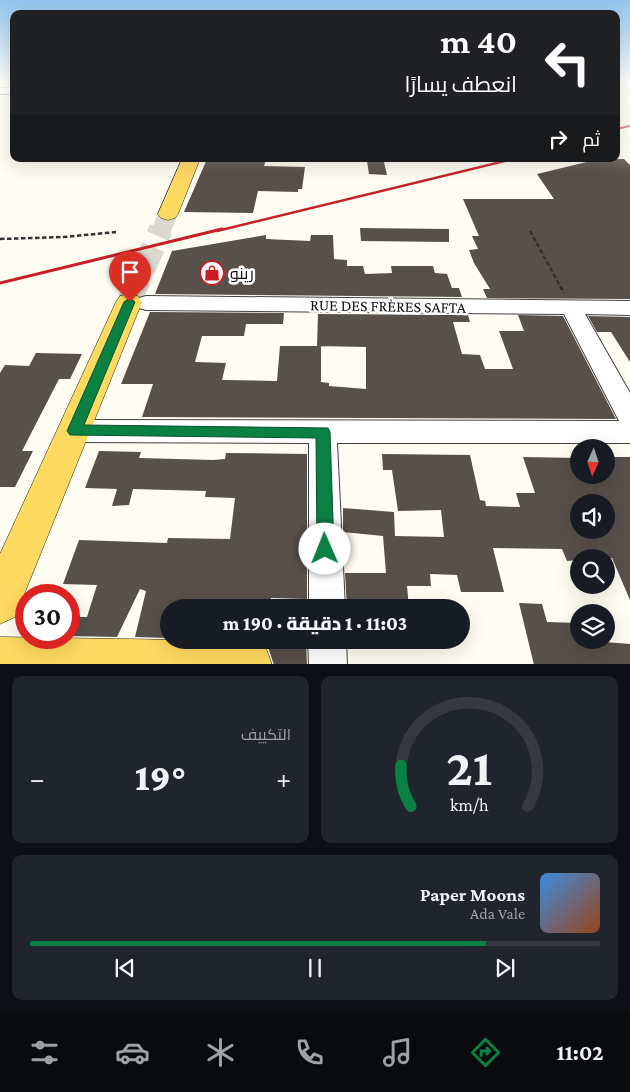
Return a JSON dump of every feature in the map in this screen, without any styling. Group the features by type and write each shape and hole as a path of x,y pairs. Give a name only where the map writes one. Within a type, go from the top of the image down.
{"main road":[{"path":"168,214 190,162"},
{"path":"0,602 74,431 138,302"},
{"path":"0,660 249,664"}],"street":[{"name":"RUE DES FRÈRES SAFTA","path":"138,302 630,308"},
{"path":"571,308 621,383 630,417"},
{"path":"74,431 630,432"},
{"path":"323,432 327,599"},
{"path":"327,649 328,664"}],"path":[{"path":"530,231 556,275 571,308"},
{"path":"0,239 64,237 116,232"}],"building":[{"path":"620,159 624,159 630,165 630,299 487,298 483,289 490,289 474,263 469,250 478,249 472,236 479,236 463,199 554,199 537,174 587,162 620,162"},
{"path":"206,162 265,162 264,166 305,167 302,189 298,189 298,192 258,191 253,213 184,212"},
{"path":"367,162 384,162 387,175 369,174"},
{"path":"360,228 449,229 449,242 361,241"},
{"path":"266,235 266,239 310,241 311,235 333,235 334,259 347,260 347,266 363,266 365,274 392,273 391,266 433,266 435,273 447,274 452,288 459,288 462,297 155,294 172,251"},
{"path":"150,312 284,313 283,324 246,324 244,336 202,336 195,362 226,363 222,380 277,381 280,346 317,346 318,314 468,315 470,322 453,322 462,354 480,355 485,369 513,369 499,331 524,331 518,315 563,316 616,419 142,417 153,384 121,384","holes":["321,346 366,347 366,389 329,386 329,383 321,382"]},
{"path":"588,316 630,317 630,362 611,332 597,332"},
{"path":"36,353 82,354 70,379 59,379 22,451 33,451 15,487 0,487 0,373 5,365 29,366"},
{"path":"99,451 141,452 139,458 213,460 225,459 226,453 307,454 307,599 160,599 160,638 135,637 146,591 140,589 117,637 80,636 80,617 87,617 97,585 63,584 79,540 167,543 168,538 230,539 235,498 205,497 206,491 133,489 129,505 112,506 117,489 85,488"},
{"path":"382,454 470,455 480,500 485,501 486,506 520,507 516,493 535,493 523,457 570,458 570,484 615,484 615,457 630,457 630,600 615,565 615,549 570,549 570,561 567,561 562,549 493,548 504,592 461,592 457,575 430,574 431,586 407,586 408,599 346,599 345,573 386,573 383,536 343,532 343,508 394,512 395,536 444,537 441,510 398,511 392,470 383,470"},
{"path":"519,603 542,604 547,622 570,623 570,649 615,649 615,643 630,644 630,664 534,664"},
{"path":"269,649 306,649 307,664 274,664"}],"tunnel":[{"path":"161,231 168,214"},
{"path":"129,302 161,229"}],"railway":[{"path":"620,128 630,126"},
{"path":"217,231 501,162"},
{"path":"0,283 222,229"}],"place":[{"name":"رينو","path":"212,273"}],"route":[{"path":"130,302 74,431 323,432 325,549"}]}
